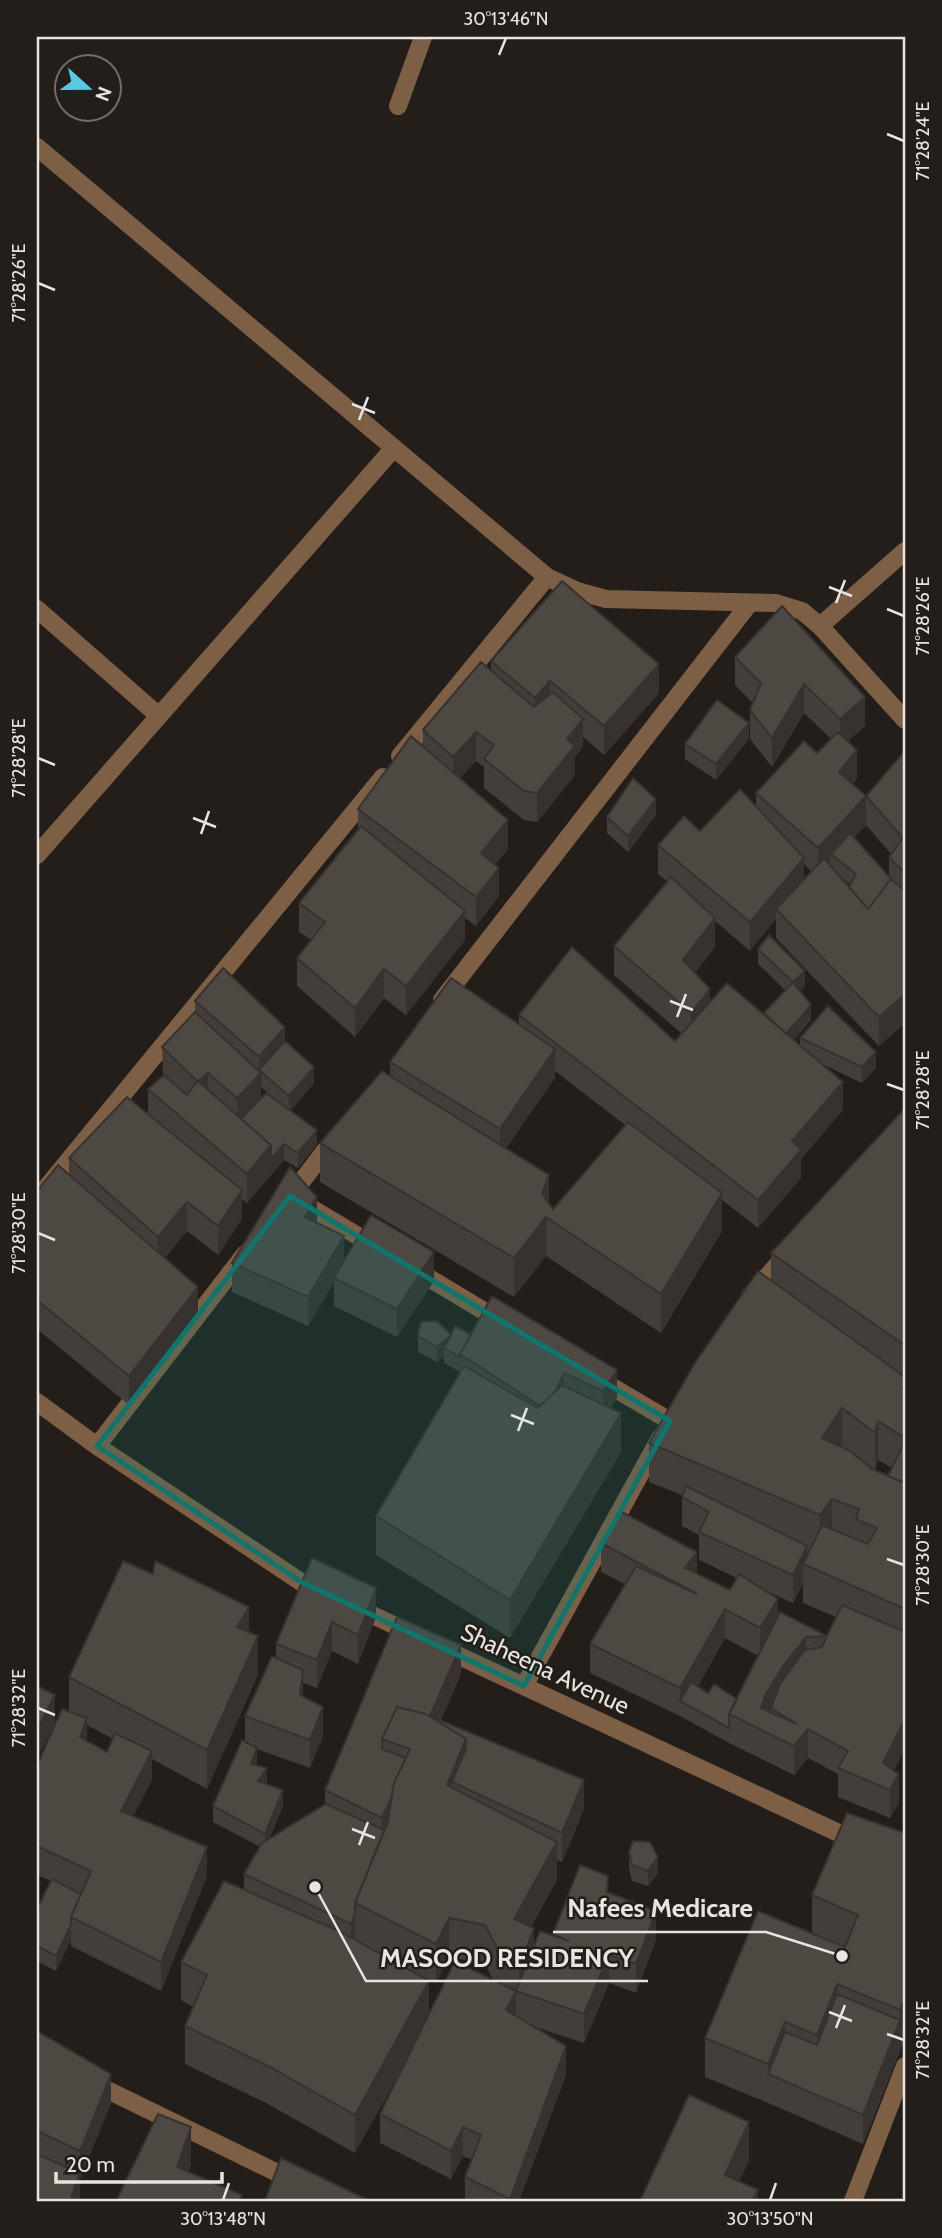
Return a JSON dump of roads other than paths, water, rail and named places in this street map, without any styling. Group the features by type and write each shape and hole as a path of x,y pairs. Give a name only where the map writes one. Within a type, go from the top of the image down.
{"street":[{"path":"398,106 423,37"},
{"path":"37,147 547,577 577,591 606,599 776,603 802,611 820,626 905,720"},
{"path":"37,855 394,448"},
{"path":"820,626 905,551"},
{"path":"37,1199 547,577"},
{"path":"435,1010 749,604"},
{"path":"37,609 159,716"},
{"path":"274,1218 350,1119"},
{"path":"290,1196 516,1330"},
{"path":"97,1446 257,1240"},
{"path":"736,1314 799,1240"},
{"path":"524,1686 673,1415 587,1372"},
{"name":"Shaheena Avenue","path":"37,1402 97,1446 301,1582 873,1849"},
{"path":"853,2201 905,2066"},
{"path":"74,2074 161,2123 335,2201"}],"place":[{"name":"MASOOD RESIDENCY","path":"315,1887"},
{"name":"Nafees Medicare","path":"842,1956"}]}
